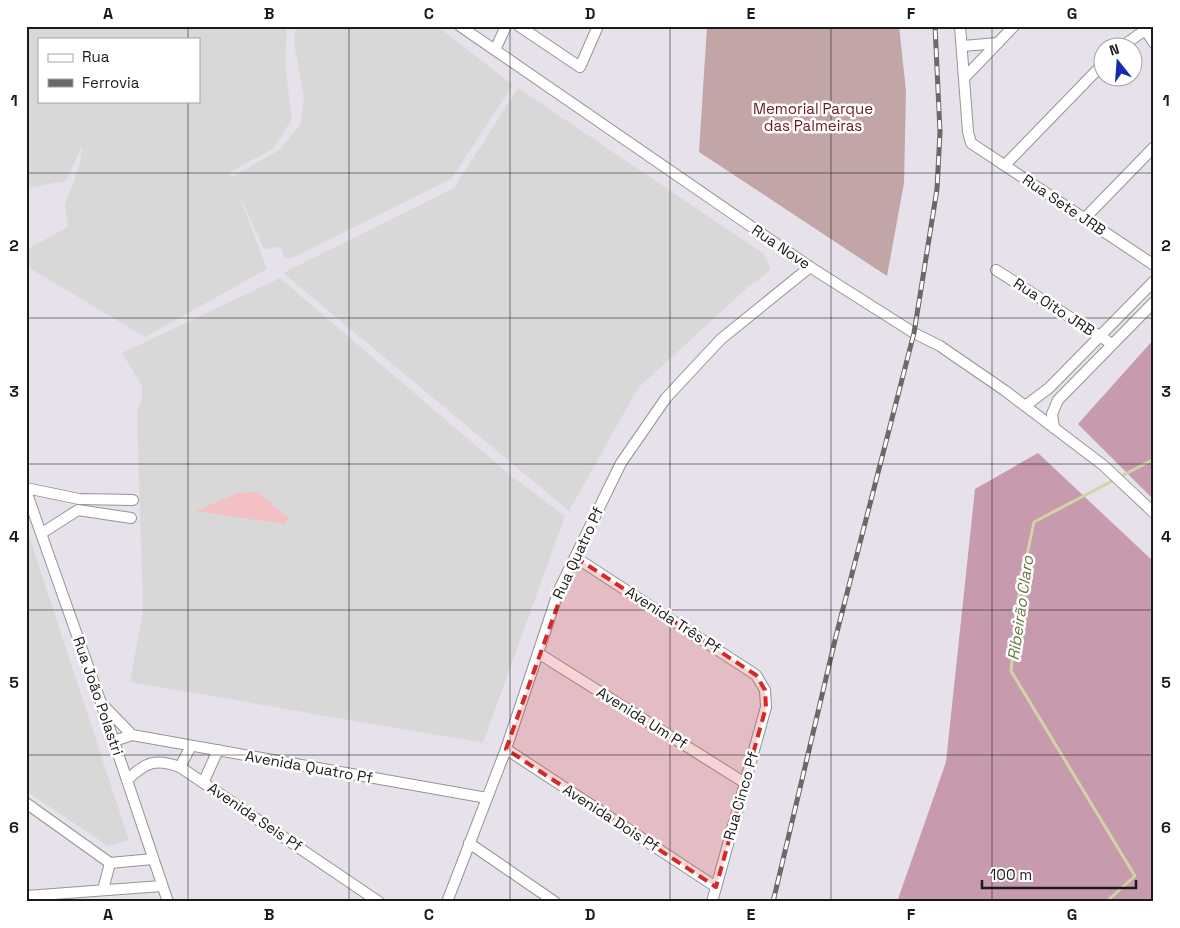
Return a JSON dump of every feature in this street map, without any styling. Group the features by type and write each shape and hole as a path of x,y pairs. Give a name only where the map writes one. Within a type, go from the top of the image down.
{"street":[{"name":"Rua Nove","path":"460,26 810,267 914,333 940,346 1025,406 1103,465 1154,513"},
{"path":"495,50 506,26"},
{"path":"519,26 580,66 598,26"},
{"path":"960,26 966,76"},
{"path":"966,76 1014,26"},
{"path":"1132,38 1144,28 1154,43"},
{"path":"962,46 998,44"},
{"path":"1004,166 1092,75"},
{"name":"Rua Sete JRB","path":"966,76 968,132 974,145 1154,265"},
{"path":"1084,219 1154,148"},
{"name":"Rua Quatro Pf","path":"447,902 506,749 560,590 620,463 666,398 722,339 810,267"},
{"name":"Rua Oito JRB","path":"996,270 1112,344"},
{"path":"1025,406 1049,388 1154,281"},
{"path":"1054,428 1052,414 1058,400 1154,302"},
{"path":"26,489 79,499 133,500"},
{"name":"Rua João Polastri","path":"26,489 168,902"},
{"path":"78,510 79,499"},
{"path":"42,533 78,510 132,518"},
{"name":"Avenida Três Pf","path":"575,557 756,675 764,690"},
{"name":"Avenida Um Pf","path":"538,653 745,783"},
{"name":"Rua Cinco Pf","path":"712,902 766,707 764,690"},
{"path":"101,703 132,736"},
{"name":"Avenida Quatro Pf","path":"114,742 132,736 487,798"},
{"path":"180,767 191,746"},
{"name":"Avenida Dois Pf","path":"506,749 716,886"},
{"path":"204,781 218,750"},
{"name":"Avenida Seis Pf","path":"127,780 138,769 155,761 180,767 204,781 379,902"},
{"path":"26,803 110,863 153,859"},
{"path":"469,843 555,902"},
{"path":"103,890 110,863"},
{"path":"26,896 162,886"}],"highlighted area":[{"path":"575,557 756,675 765,690 766,707 716,887 506,749"}],"shaded area":[{"path":"26,26 287,26 285,64 292,119 273,149 230,172 232,177 279,150 300,125 304,98 294,43 296,26 437,26 513,85 451,179 294,257 285,259 280,247 264,249 237,190 267,269 145,337 26,266 26,250 68,227 65,205 80,164 82,146 66,181 26,188"},
{"path":"518,88 764,254 771,270 748,287 638,388 569,511 283,273 454,188"},
{"path":"280,278 509,474 565,516 483,743 130,682 143,610 137,412 142,399 142,386 122,353"},
{"path":"1154,339 1154,500 1078,424"},
{"path":"1038,453 1154,562 1154,902 897,902 946,762 975,489"},
{"path":"258,492 289,519 284,524 195,511 238,493"},
{"path":"26,527 129,840 108,846 26,791"}],"green space":[{"name":"Memorial Parque das Palmeiras","path":"707,26 899,26 906,91 904,183 887,276 699,152"}],"waterway":[{"name":"Ribeirão Claro","path":"1106,902 1135,876 1011,671 1019,593 1034,522 1154,459"}],"railway":[{"path":"773,902 836,636 914,333 937,189 940,132 935,26"}]}
